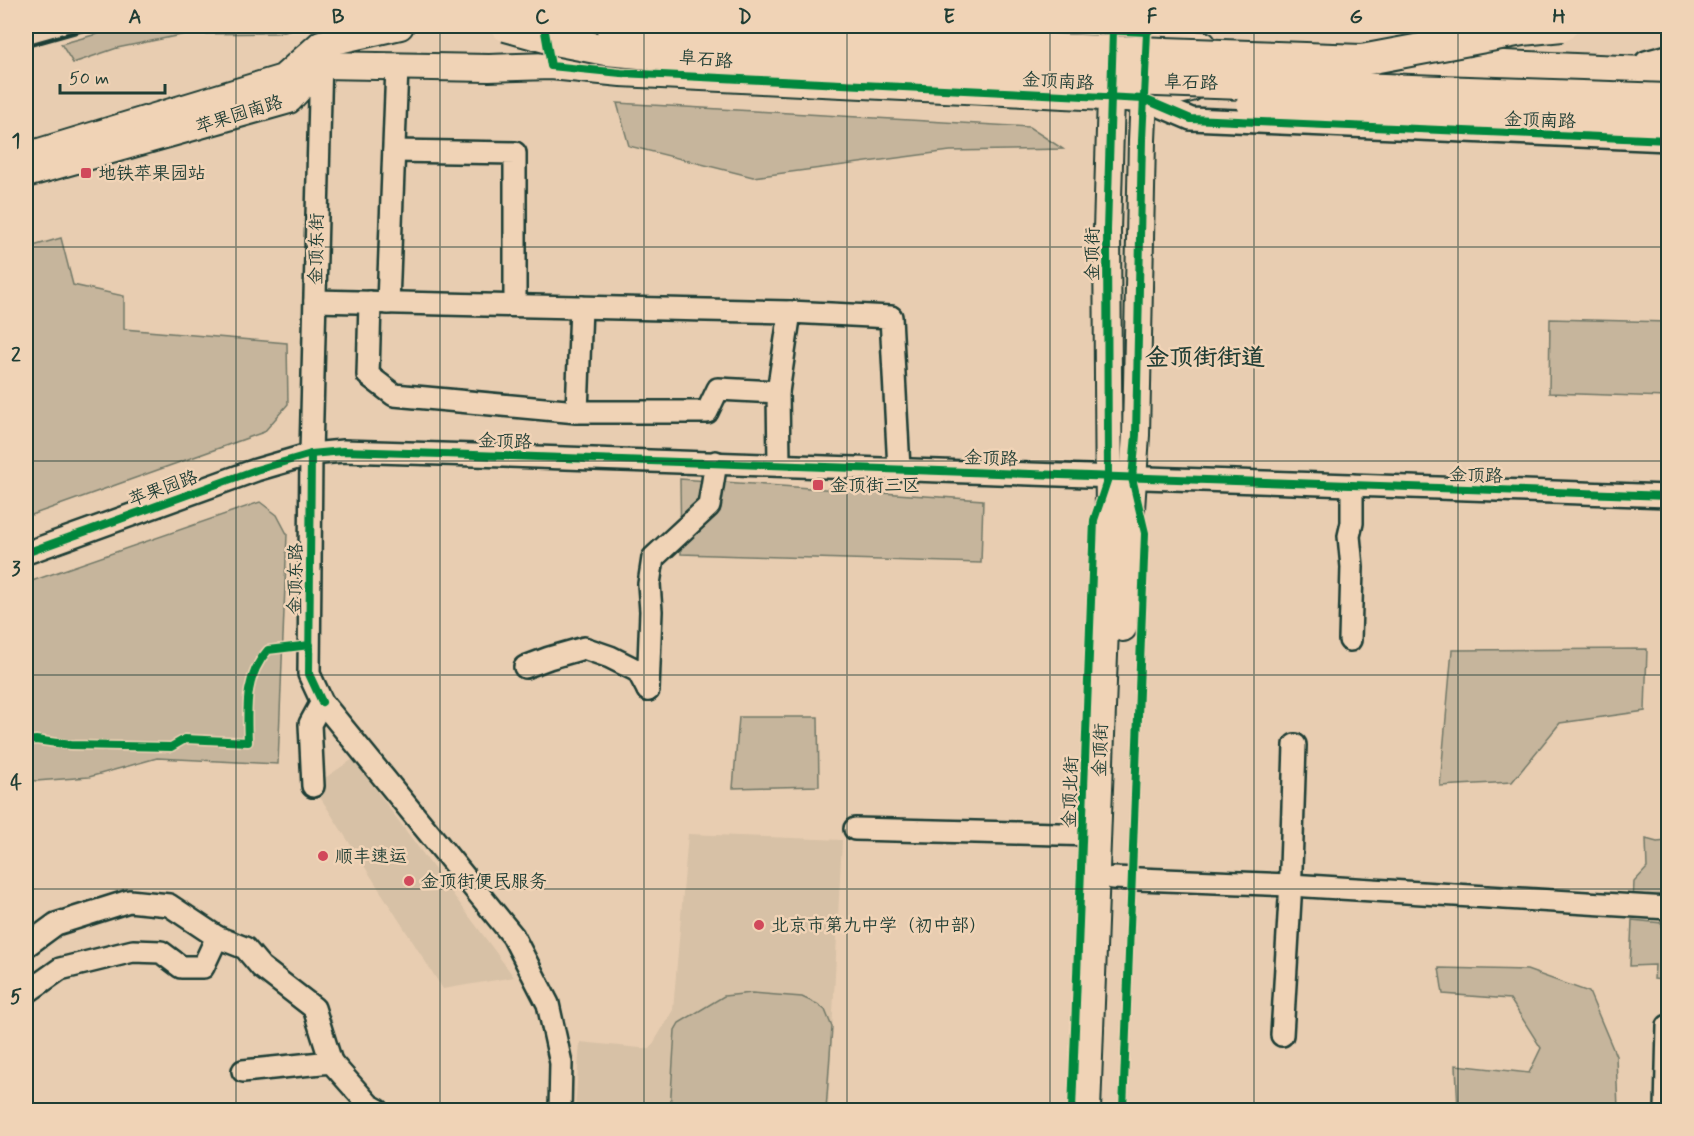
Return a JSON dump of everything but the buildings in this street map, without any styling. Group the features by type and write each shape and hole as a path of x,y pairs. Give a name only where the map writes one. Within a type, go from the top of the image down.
{"highway":[{"name":"阜石路","path":"506,26 560,41 606,50 1127,93 1668,99"},
{"name":"阜石路","path":"611,26 741,38 1362,60 1663,63"},
{"path":"1362,60 1522,30 1562,26"},
{"path":"1127,93 1202,96 1269,105 1665,134"}],"main road":[{"name":"苹果园南路","path":"26,156 283,78 321,54 400,26"},
{"path":"544,26 561,67"},
{"path":"561,67 570,26"},
{"path":"1013,26 1147,32 1193,44 1663,63"},
{"name":"金顶街","path":"1087,1110 1109,521 1120,478 1136,435 1127,93 1113,30"},
{"name":"金顶街","path":"1104,1110 1124,598 1107,230 1127,93 1147,32"},
{"name":"苹果园南路","path":"26,174 289,100 321,54"},
{"path":"321,54 397,67 561,67"},
{"name":"金顶南路","path":"561,67 621,73 1043,95 1127,93 1192,88 1668,104"}],"street":[{"path":"1043,95 1046,27"},
{"name":"金顶东街","path":"311,454 321,54"},
{"path":"397,67 394,151 379,302 368,375 394,395 577,412 707,412 718,389 778,392"},
{"name":"金顶南路","path":"1127,93 1191,119 1370,127 1665,134"},
{"path":"1370,127 1409,95"},
{"path":"1611,102 1665,134"},
{"path":"394,151 515,153 514,305"},
{"path":"315,301 790,312 891,317 899,469"},
{"path":"577,412 581,307"},
{"path":"779,464 778,392 790,312"},
{"name":"金顶路","path":"311,454 344,451 716,462 1668,496"},
{"name":"苹果园路","path":"26,553 256,470 311,454"},
{"name":"金顶东路","path":"311,454 309,674 322,702 513,936 548,1004 561,1063 560,1110"},
{"path":"525,667 549,657 584,648 610,657 638,671 648,690 651,611 649,584 653,558 709,506 716,462"},
{"path":"1350,640 1353,567 1349,536 1352,523 1352,485"},
{"path":"313,786 310,724 322,702"},
{"path":"1282,1035 1295,745"},
{"path":"855,829 1097,834"},
{"path":"1113,878 1290,885 1668,908"},
{"path":"26,946 56,924 129,901 169,905 216,937 245,948 261,967 314,1008 331,1062 369,1105 378,1110"},
{"path":"26,993 60,969 133,951 161,952 182,967 203,967 216,937"},
{"path":"1666,1110 1668,1026"},
{"path":"243,1071 331,1062"}],"shaded area":[{"path":"126,26 304,26 277,33 186,34 117,48 73,63 61,44"},
{"path":"617,103 1029,127 1063,149 950,151 753,177 629,146"},
{"path":"61,238 73,285 124,296 124,329 287,343 288,404 264,432 26,517 26,248"},
{"path":"1550,319 1668,322 1667,397 1549,393"},
{"path":"680,479 983,500 981,563 681,554"},
{"path":"260,502 277,515 287,534 278,764 157,758 89,777 36,781 26,779 26,583"},
{"path":"1647,649 1645,711 1560,723 1512,782 1440,786 1452,650"},
{"path":"739,717 818,717 819,786 733,788"},
{"name":"金顶街便民服务","path":"353,759 514,977 443,989 313,786"},
{"name":"北京市第九中学（初中部）","path":"688,834 842,840 828,1110 575,1110 580,1042 650,1049 673,1010"},
{"path":"1646,839 1657,842 1667,841 1665,898 1633,901 1634,882 1647,868"},
{"path":"1632,920 1662,923 1661,980 1654,979 1655,965 1630,966"},
{"path":"1439,968 1527,970 1589,992 1616,1056 1618,1110 1458,1110 1456,1065 1529,1073 1541,1048 1510,999 1443,994"},
{"path":"752,993 802,997 825,1010 832,1027 826,1110 670,1110 675,1030 679,1023 724,996"}],"railway":[{"path":"26,46 97,26"}],"cycle path":[{"path":"544,26 551,66 621,73 1144,99 1191,119 1668,140"},
{"path":"1013,26 1147,32 1155,26"},
{"path":"1368,26 1445,28 1455,26"},
{"name":"金顶北街","path":"1072,1110 1094,520 1108,478 1107,230 1113,30"},
{"path":"1123,1110 1145,533 1132,478 1136,435 1142,140 1147,32"},
{"path":"26,553 256,470 311,454 343,451 1668,496"},
{"path":"311,454 309,674 322,702"},
{"path":"26,741 36,740 71,745 171,747 185,739 248,742 249,693 260,660 268,650 310,645"}],"place":[{"name":"地铁苹果园站","path":"86,173"},
{"name":"金顶街三区","path":"818,485"},
{"name":"顺丰速运","path":"323,856"},
{"name":"金顶街便民服务","path":"409,881"},
{"name":"北京市第九中学（初中部）","path":"759,925"}],"district":[{"name":"金顶街街道","path":"1205,357"}]}
